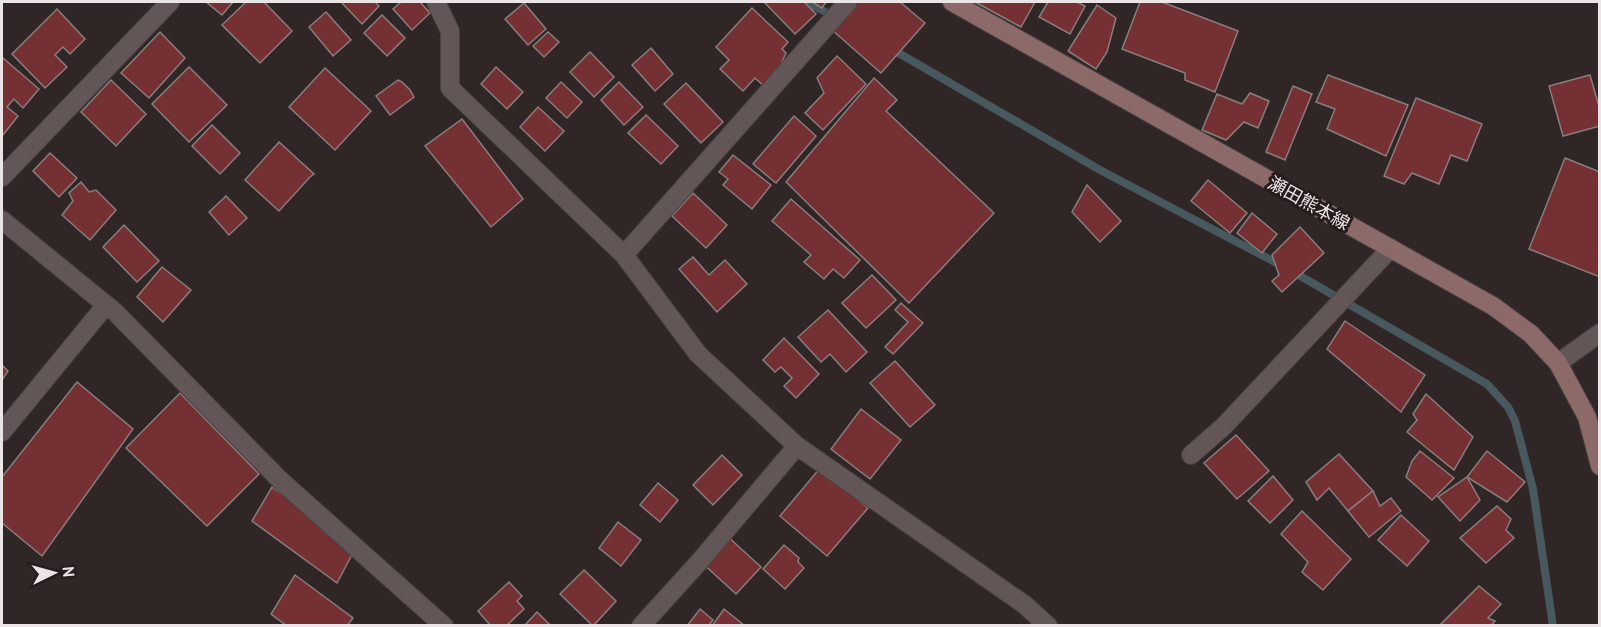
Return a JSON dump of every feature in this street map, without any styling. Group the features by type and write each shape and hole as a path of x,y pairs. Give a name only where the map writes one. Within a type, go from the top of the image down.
{"main road":[{"name":"瀬田熊本線","path":"952,2 1493,306 1531,334 1558,363 1587,417 1599,466"}],"street":[{"path":"2,177 171,2"},
{"path":"436,2 450,31 450,88 624,255 698,354 797,446 1025,605 1048,626"},
{"path":"624,255 848,2"},
{"path":"2,220 106,305 280,480 444,626"},
{"path":"1191,455 1224,426 1391,248"},
{"path":"2,432 106,305"},
{"path":"1558,363 1599,333"},
{"path":"641,626 700,561 797,446"}],"building":[{"path":"206,2 233,2 222,15"},
{"path":"246,2 264,2 292,31 260,63 222,25"},
{"path":"341,2 375,2 379,6 362,24"},
{"path":"401,2 420,2 430,13 412,30 393,9"},
{"path":"764,2 804,2 816,14 795,34"},
{"path":"812,2 826,2 822,8"},
{"path":"856,2 900,2 925,23 881,73 832,30"},
{"path":"975,2 1035,2 1021,27"},
{"path":"1048,2 1077,2 1085,6 1070,34 1039,17"},
{"path":"1140,2 1162,2 1238,31 1215,92 1185,80 1185,73 1122,49"},
{"path":"524,3 546,29 528,45 505,19"},
{"path":"1097,5 1116,18 1107,52 1096,69 1068,51"},
{"path":"752,8 788,42 782,49 786,53 781,64 794,76 775,96 755,78 743,91 720,69 729,60 716,47"},
{"path":"57,9 85,39 70,54 63,47 55,55 67,67 45,88 12,54"},
{"path":"326,12 351,40 333,56 309,27"},
{"path":"382,15 405,38 387,56 364,33"},
{"path":"160,32 185,58 149,98 121,73"},
{"path":"548,32 559,42 544,57 533,46"},
{"path":"651,48 673,74 655,91 632,65"},
{"path":"590,52 614,77 594,97 570,72"},
{"path":"837,56 866,84 823,130 805,113 824,93 817,78"},
{"path":"3,58 39,89 23,108 14,99 7,107 18,116 2,136 2,61"},
{"path":"189,67 227,105 189,142 152,104"},
{"path":"496,67 523,92 507,109 481,84"},
{"path":"325,68 371,111 335,150 289,107"},
{"path":"1328,75 1408,105 1386,156 1327,129 1335,109 1316,102"},
{"path":"1590,75 1600,110 1600,126 1563,136 1549,86"},
{"path":"874,78 897,100 886,111 994,213 909,303 786,182"},
{"path":"111,80 146,114 116,146 81,112"},
{"path":"398,80 410,90 414,97 390,115 376,96"},
{"path":"561,82 582,102 567,118 546,98"},
{"path":"619,82 643,107 624,125 601,100"},
{"path":"686,83 723,122 701,143 664,104"},
{"path":"1293,86 1312,94 1285,160 1266,152"},
{"path":"1250,93 1269,101 1258,128 1244,122 1226,140 1202,130 1217,94 1242,104"},
{"path":"1416,98 1482,124 1467,161 1451,155 1439,184 1412,173 1404,184 1384,176"},
{"path":"538,107 564,131 545,151 520,127"},
{"path":"646,115 678,146 661,164 628,133"},
{"path":"794,116 816,136 776,183 753,164"},
{"path":"462,119 523,199 491,227 425,146"},
{"path":"212,125 240,153 220,174 192,146"},
{"path":"279,142 314,174 279,211 245,180"},
{"path":"50,153 77,178 59,197 33,171"},
{"path":"733,155 771,185 752,209 723,185 728,179 719,172"},
{"path":"1565,158 1600,172 1600,277 1529,249"},
{"path":"1208,180 1247,213 1230,233 1191,201"},
{"path":"81,182 89,192 96,190 116,210 90,240 62,215 73,201 69,193"},
{"path":"1087,185 1121,221 1100,242 1072,212"},
{"path":"693,193 727,225 706,248 672,216"},
{"path":"226,196 247,218 229,235 209,212"},
{"path":"791,199 860,260 844,278 833,269 824,279 804,262 811,255 772,221"},
{"path":"1252,213 1277,234 1262,253 1237,233"},
{"path":"124,225 159,261 137,282 103,247"},
{"path":"1300,227 1324,253 1282,292 1272,281 1279,275 1272,255"},
{"path":"693,257 709,275 725,260 747,284 717,312 679,269"},
{"path":"162,267 191,290 163,322 137,297"},
{"path":"872,275 896,300 866,328 842,303"},
{"path":"901,303 923,323 893,354 885,347 908,322 895,310"},
{"path":"828,310 867,352 846,372 830,354 821,362 798,337"},
{"path":"1345,321 1425,375 1401,412 1327,349"},
{"path":"784,338 819,374 796,398 784,386 792,378 781,367 775,372 763,360"},
{"path":"895,361 935,405 910,427 870,383"},
{"path":"2,365 8,371 2,380"},
{"path":"77,382 133,429 42,556 2,523 2,477"},
{"path":"180,393 259,474 207,526 126,448"},
{"path":"1426,394 1473,437 1454,470 1407,432 1417,420 1413,414"},
{"path":"861,409 901,440 870,479 831,449"},
{"path":"1236,435 1269,471 1237,499 1204,463"},
{"path":"1420,451 1454,478 1432,500 1406,477 1412,461"},
{"path":"1487,451 1525,482 1507,502 1467,477"},
{"path":"1339,454 1373,491 1348,511 1329,488 1317,500 1306,482"},
{"path":"722,455 742,475 713,505 693,485"},
{"path":"820,468 868,508 827,556 780,516"},
{"path":"1273,476 1293,500 1270,523 1248,501"},
{"path":"1467,477 1480,500 1460,521 1438,497"},
{"path":"658,483 678,500 660,522 640,505"},
{"path":"272,487 356,547 337,583 252,521"},
{"path":"1373,491 1380,506 1391,498 1401,511 1369,537 1348,511"},
{"path":"1497,506 1511,519 1506,530 1514,538 1486,563 1460,538"},
{"path":"1302,511 1351,559 1323,590 1302,572 1308,562 1281,534"},
{"path":"1401,515 1429,541 1407,566 1378,540"},
{"path":"618,522 641,540 621,566 599,548"},
{"path":"725,534 761,567 736,594 700,561"},
{"path":"784,545 799,558 798,562 804,568 785,589 763,569"},
{"path":"584,570 616,601 593,626 560,594"},
{"path":"295,575 353,618 347,626 287,626 271,614"},
{"path":"509,582 522,596 517,601 524,609 506,626 491,626 478,611"},
{"path":"1479,586 1501,604 1488,618 1495,621 1491,626 1439,626"},
{"path":"700,609 713,620 708,626 687,626"},
{"path":"724,609 745,626 712,626"},
{"path":"537,612 551,626 524,626"}],"waterway":[{"path":"806,2 835,17"},
{"path":"890,48 1100,170 1290,270 1487,384 1508,407 1515,421 1533,489 1553,626"}]}
